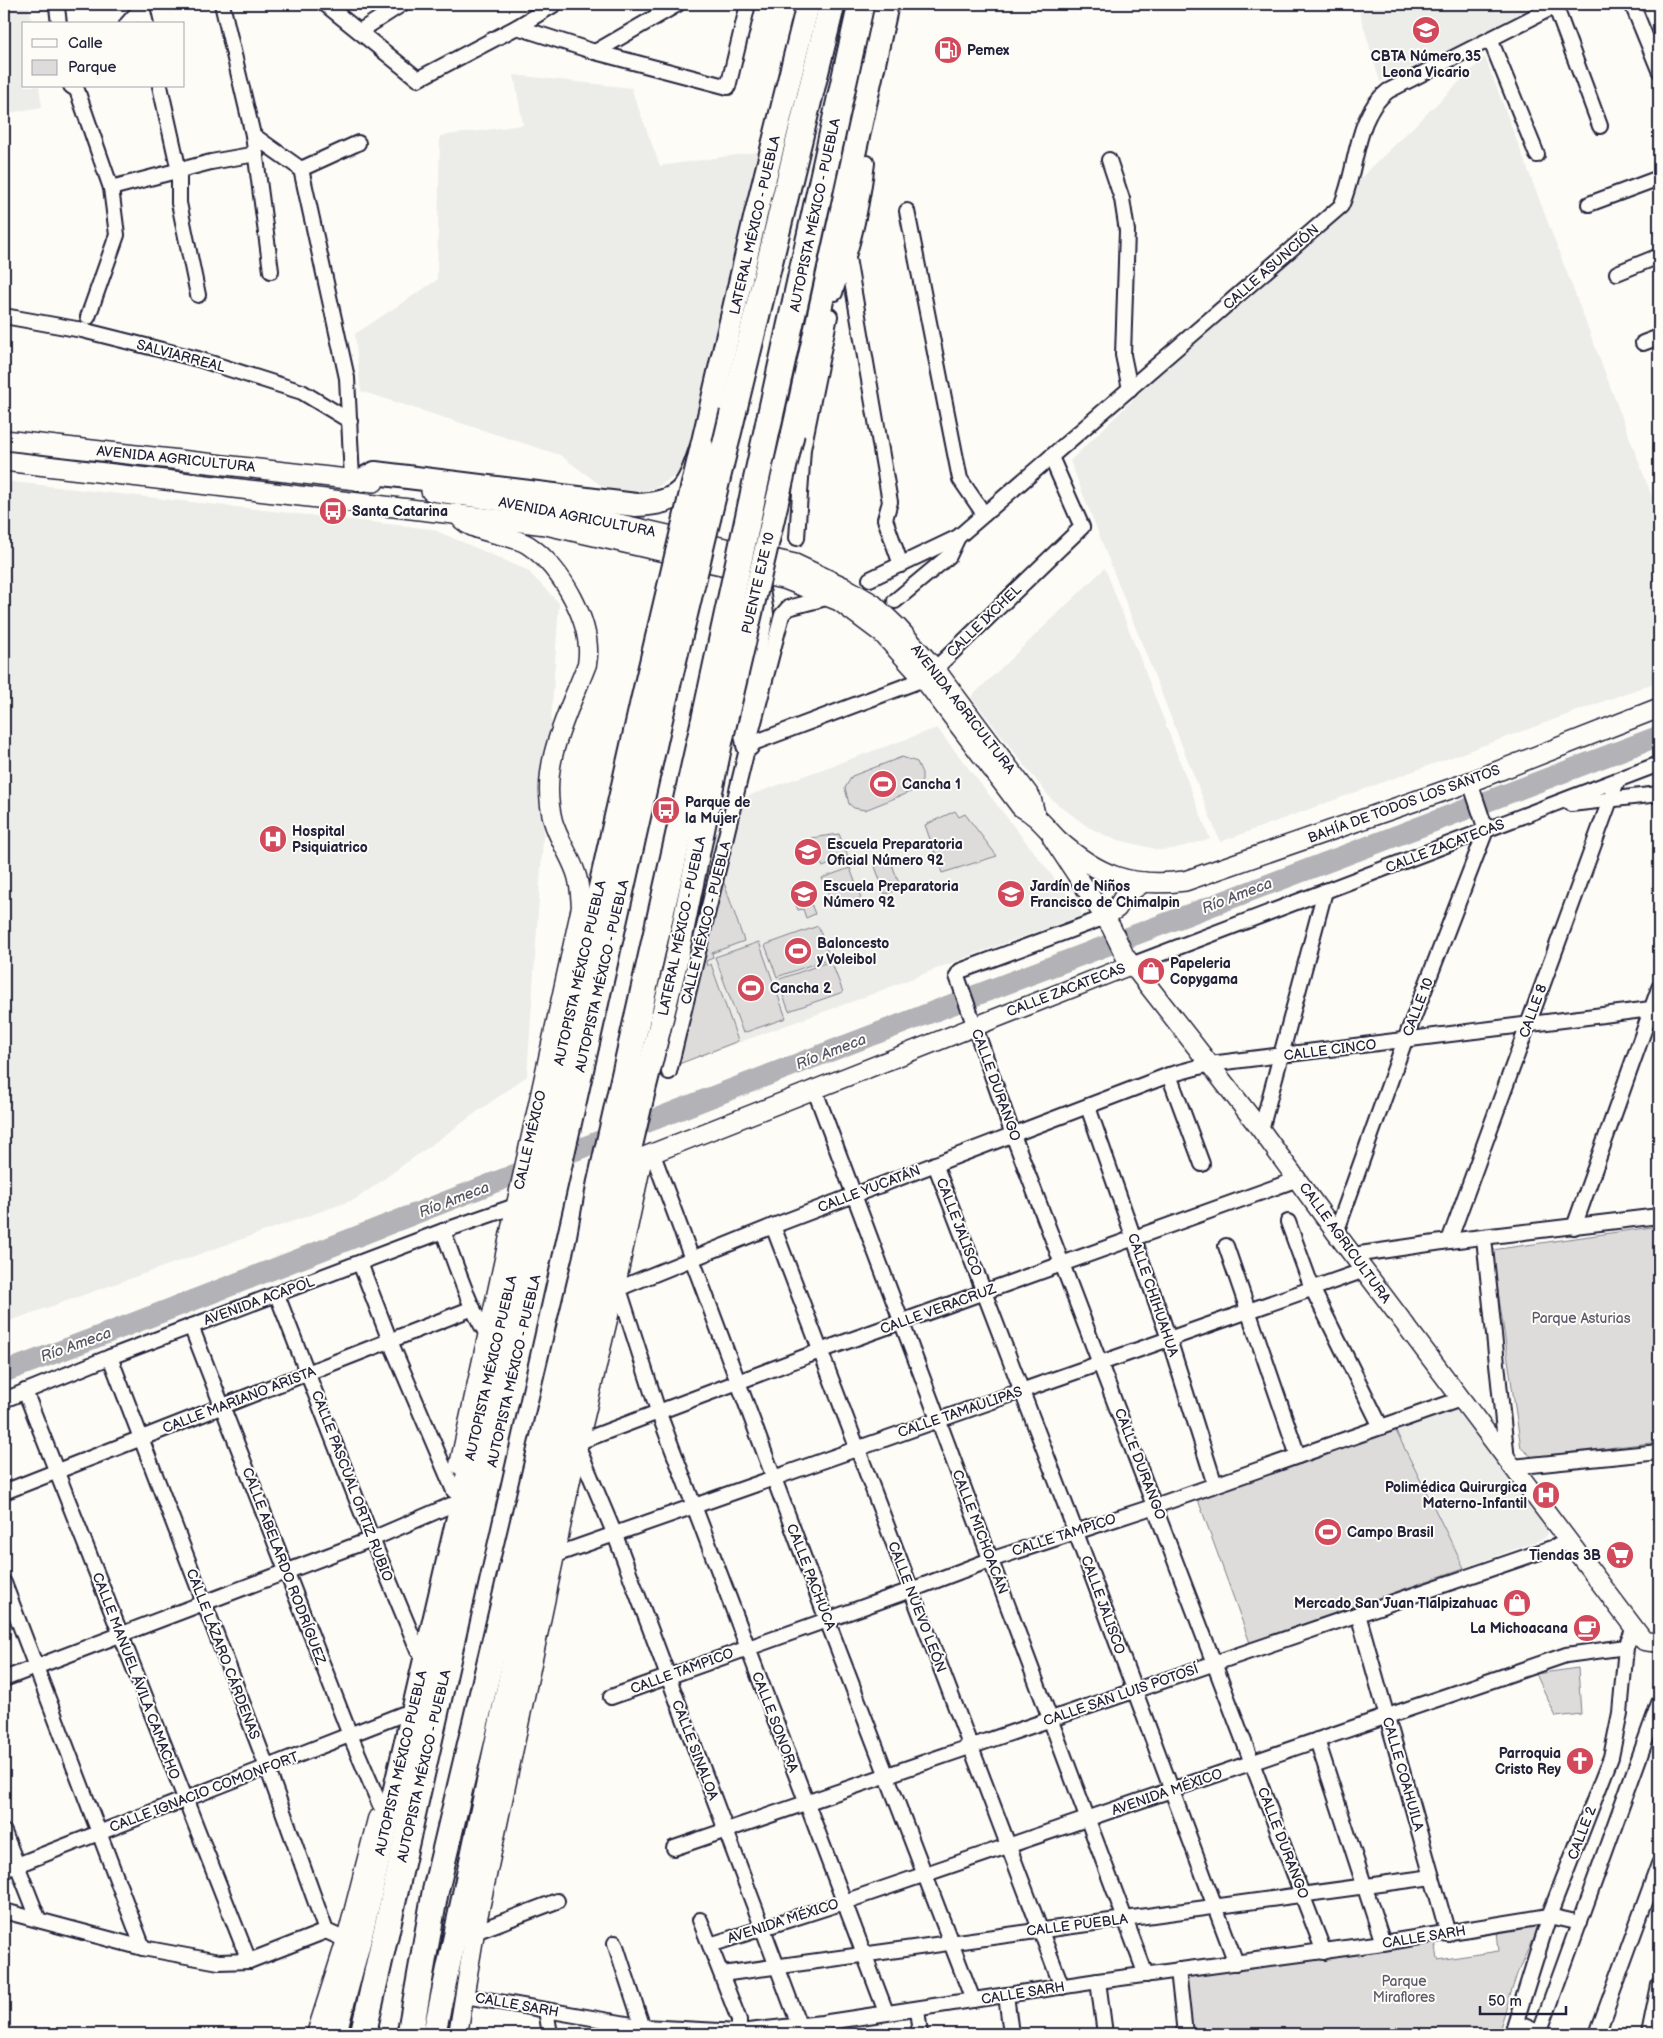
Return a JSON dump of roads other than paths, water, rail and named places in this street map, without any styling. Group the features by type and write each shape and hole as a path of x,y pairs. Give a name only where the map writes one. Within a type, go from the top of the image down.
{"highway":[{"name":"LATERAL MÉXICO - PUEBLA","path":"702,446 756,214 808,4"},
{"path":"652,704 733,412 832,4"},
{"name":"AUTOPISTA MÉXICO - PUEBLA","path":"768,426 861,4"},
{"path":"828,298 887,4"},
{"name":"PUENTE EJE 10","path":"713,727 757,586 793,433 828,298"},
{"name":"PUENTE EJE 10","path":"713,727 768,426"},
{"path":"356,479 375,473 618,504 650,505 672,498 686,486 702,446"},
{"path":"652,704 702,446"},
{"path":"748,745 743,716 762,614 757,586"},
{"name":"AUTOPISTA MÉXICO - PUEBLA","path":"363,2034 560,1170 652,704"},
{"name":"AUTOPISTA MÉXICO PUEBLA","path":"336,2034 362,1935 520,1204 652,704"},
{"name":"LATERAL MÉXICO - PUEBLA","path":"561,1485 624,1176 675,966 713,727"},
{"path":"410,2034 435,1893 586,1256 619,1098 713,727"},
{"path":"434,2034 561,1485"},
{"path":"347,2034 350,2021 373,1988"}],"main road":[{"name":"AVENIDA AGRICULTURA","path":"4,440 356,479 549,508 795,564 844,587 873,604 897,627 929,674 1032,798 1040,821"},
{"name":"AVENIDA AGRICULTURA","path":"4,461 546,525 787,580 838,601 882,634 929,674"},
{"name":"BAHÍA DE TODOS LOS SANTOS","path":"1040,821 1074,854 1108,875 1159,885 1185,881 1471,786 1659,708"},
{"path":"1107,923 1125,895 1144,882"}],"street":[{"path":"222,4 253,135 271,271"},
{"path":"325,4 418,79 517,27 555,4"},
{"path":"360,31 402,4"},
{"path":"595,52 678,4"},
{"path":"517,27 595,52 728,87 748,4"},
{"path":"1632,4 1659,70"},
{"path":"1557,5 1600,126"},
{"name":"CALLE ASUNCIÓN","path":"870,579 958,537 1341,206 1348,191 1357,149 1371,108 1378,98 1388,91 1557,5"},
{"path":"129,22 144,6"},
{"path":"144,6 146,22"},
{"path":"57,7 59,22"},
{"path":"1490,39 1537,155"},
{"path":"77,88 111,188 117,234 88,317"},
{"path":"160,88 179,171 179,203 198,295"},
{"path":"253,135 301,169 347,378 356,479"},
{"path":"301,169 358,143"},
{"path":"111,188 210,162 256,154"},
{"path":"1108,160 1122,199 1125,215 1123,355 1130,388"},
{"path":"797,538 803,449 828,298 848,258 861,207 867,163"},
{"path":"1588,204 1659,178"},
{"path":"907,211 960,479 984,514"},
{"path":"1617,272 1659,256"},
{"path":"848,258 890,502 885,519 901,564"},
{"name":"SALVIARREAL","path":"4,316 82,330 198,359 302,392 350,421"},
{"path":"1643,342 1659,337"},
{"name":"CALLE IXCHEL","path":"748,745 929,674 1082,527 1051,457"},
{"name":"CALLE MÉXICO","path":"457,513 464,524 513,537 528,545 544,558 566,587 587,632 590,650 587,664 553,750 548,798 560,838 576,872 581,906 539,1130"},
{"name":"CALLE ASUNCIÓN","path":"895,601 949,556 958,537"},
{"name":"CALLE MÉXICO - PUEBLA","path":"669,1072 748,745 782,616 788,608 830,597"},
{"name":"CALLE ZACATECAS","path":"648,1154 814,1088 973,1020 1128,961 1325,891 1659,764"},
{"name":"CALLE 8","path":"1449,1241 1617,781"},
{"path":"1471,786 1486,830"},
{"path":"1551,806 1659,794"},
{"name":"CALLE AGRICULTURA","path":"1040,821 1107,923 1128,961 1261,1130 1336,1233 1569,1542 1646,1638"},
{"name":"CALLE 10","path":"1336,1233 1405,1040 1486,830"},
{"path":"1261,1130 1325,891"},
{"name":"CALLE DURANGO","path":"1107,923 960,971 958,981 1013,1135 1064,1264 1324,1952"},
{"path":"1574,1227 1656,1008 1659,988"},
{"name":"CALLE CINCO","path":"1210,1064 1656,1008"},
{"name":"CALLE YUCATÁN","path":"617,1290 773,1226 935,1164 1169,1076 1210,1064"},
{"path":"1169,1076 1202,1164"},
{"name":"CALLE MICHOACÁN","path":"814,1088 1146,1975"},
{"name":"CALLE CHIHUAHUA","path":"1088,1107 1169,1339 1215,1485"},
{"path":"458,2034 475,1932 555,1555 561,1485 579,1445 648,1154"},
{"name":"CALLE PACHUCA","path":"648,1154 692,1260 827,1620 974,2000"},
{"name":"CALLE JALISCO","path":"935,1164 1075,1530 1236,1963"},
{"name":"CALLE VERACRUZ","path":"579,1445 658,1411 1298,1180"},
{"name":"CALLE MÉXICO","path":"505,1256 520,1204"},
{"name":"AVENIDA ACAPOL","path":"4,1400 191,1326 520,1204"},
{"path":"1353,1255 1449,1241 1659,1216"},
{"path":"1288,1222 1312,1288 1382,1427"},
{"name":"CALLE NUEVO LEÓN","path":"773,1226 1062,1987"},
{"path":"443,1231 474,1308 491,1339"},
{"path":"1484,1238 1510,1464 1659,1452"},
{"path":"1226,1246 1298,1456"},
{"name":"AUTOPISTA MÉXICO PUEBLA","path":"316,2034 346,1940 403,1714 452,1498 491,1339 505,1256"},
{"path":"4,1679 372,1539 452,1498 360,1263"},
{"name":"CALLE TAMAULIPAS","path":"555,1555 1364,1270"},
{"name":"CALLE SONORA","path":"617,1290 658,1411 886,2012"},
{"name":"CALLE PASCUAL ORTIZ RUBIO","path":"278,1295 372,1539 418,1650"},
{"name":"CALLE MARIANO ARISTA","path":"4,1492 474,1308"},
{"name":"CALLE ABELARDO RODRÍGUEZ","path":"191,1326 350,1735 380,1805"},
{"name":"CALLE LÁZARO CÁRDENAS","path":"110,1357 267,1767 326,1932"},
{"name":"CALLE MANUEL ÁVILA CAMACHO","path":"25,1391 249,1961"},
{"name":"CALLE TAMPICO","path":"611,1697 1075,1530 1155,1506 1461,1399"},
{"name":"CALLE SINALOA","path":"579,1445 615,1535 799,2025"},
{"name":"CALLE SAN LUIS POTOSÍ","path":"674,1848 1569,1542"},
{"path":"4,1583 143,1948"},
{"name":"CALLE COAHUILA","path":"1358,1614 1448,1934"},
{"name":"CALLE 2","path":"1514,2028 1549,1916 1611,1757 1620,1713 1626,1648 1646,1638"},
{"name":"AVENIDA MÉXICO","path":"710,1944 844,1902 1566,1656 1626,1648"},
{"path":"1514,2028 1540,2033 1659,1703"},
{"name":"CALLE IGNACIO COMONFORT","path":"10,1867 403,1714"},
{"path":"1317,1740 1384,1944"},
{"path":"4,1832 10,1867 38,1918"},
{"path":"1596,2034 1659,1864"},
{"name":"CALLE PUEBLA","path":"722,1974 1302,1894 1432,1878"},
{"path":"475,1932 557,1901"},
{"path":"4,1910 143,1948 219,1962 249,1961 326,1932 346,1940"},
{"name":"CALLE SARH","path":"465,1996 644,2030 739,2033 799,2025 823,2029 886,2012 1178,1970 1384,1944 1549,1916 1580,1923"},
{"path":"700,1920 739,2020 739,2033"},
{"path":"615,1943 644,2030"},
{"path":"1178,1970 1185,2034"},
{"path":"1098,1981 1105,2034"},
{"path":"1648,2034 1659,1985"},
{"path":"1006,1995 1011,2034"},
{"path":"916,2009 920,2034"},
{"path":"546,2010 550,2034"}],"waterway":[{"name":"Río Ameca","path":"4,1372 276,1268 843,1046 1659,736"}],"place":[{"name":"CBTA Número 35 Leona Vicario","path":"1426,30"},
{"name":"Pemex","path":"948,50"},
{"name":"Santa Catarina","path":"333,511"},
{"name":"Cancha 1","path":"883,784"},
{"name":"Parque de la Mujer","path":"666,810"},
{"name":"Hospital Psiquiatrico","path":"273,839"},
{"name":"Escuela Preparatoria Oficial Número 92","path":"808,852"},
{"name":"Escuela Preparatoria Número 92","path":"804,894"},
{"name":"Jardín de Niños Francisco de Chimalpin","path":"1011,894"},
{"name":"Baloncesto y Voleibol","path":"798,951"},
{"name":"Papeleria Copygama","path":"1151,971"},
{"name":"Cancha 2","path":"751,988"},
{"name":"Polimédica Quirurgica Materno-Infantil","path":"1546,1495"},
{"name":"Campo Brasil","path":"1328,1532"},
{"name":"Tiendas 3B","path":"1620,1555"},
{"name":"Mercado San Juan Tlalpizahuac","path":"1517,1603"},
{"name":"La Michoacana","path":"1587,1628"},
{"name":"Parroquia Cristo Rey","path":"1580,1761"}],"park label":[{"name":"Parque Asturias","path":"1581,1318"},
{"name":"Parque Miraflores","path":"1404,1989"}]}
